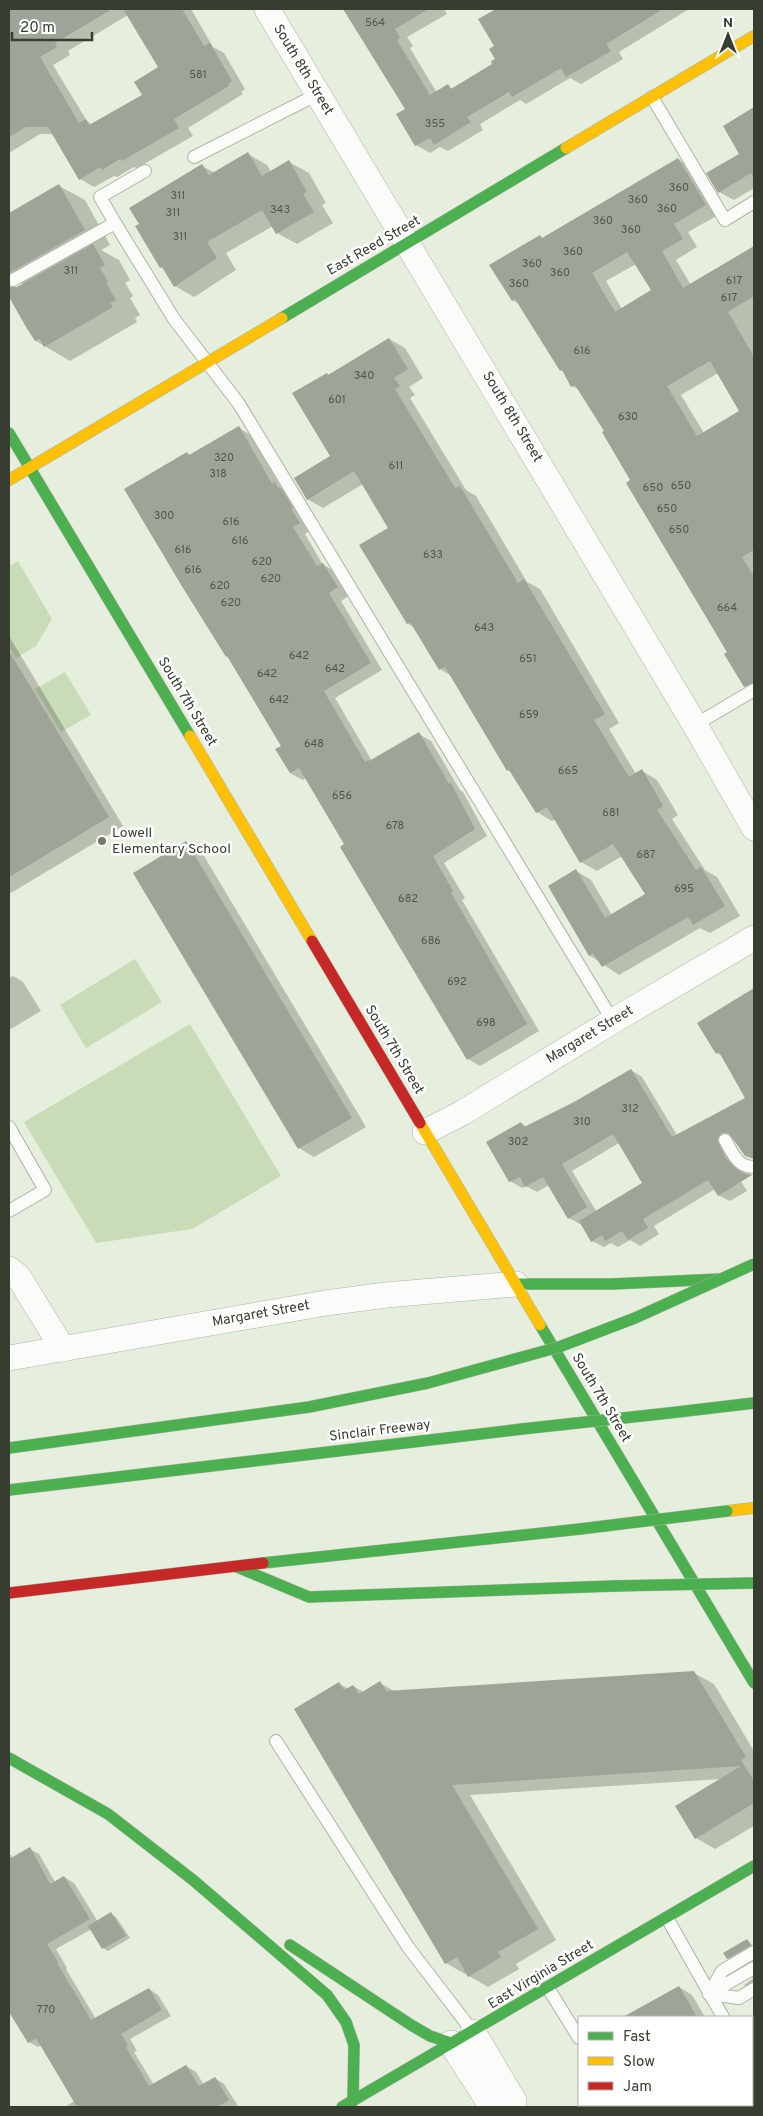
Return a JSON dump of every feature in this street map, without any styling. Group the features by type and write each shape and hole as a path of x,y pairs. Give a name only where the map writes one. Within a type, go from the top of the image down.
{"main road":[{"name":"East Reed Street","path":"9,480 754,36"},
{"name":"South 7th Street","path":"9,432 754,1683"},
{"path":"9,1448 73,1438 180,1426 430,1384 559,1347 635,1318 754,1264"},
{"path":"516,1284 612,1284 754,1278"},
{"name":"Sinclair Freeway","path":"9,1490 754,1403"},
{"path":"9,1593 754,1508"},
{"path":"236,1566 309,1597 754,1583"},
{"path":"9,1758 108,1814 193,1880 327,1995 346,2022 354,2045 353,2101"},
{"name":"East Virginia Street","path":"342,2107 451,2043 474,2032 667,1918 752,1872"},
{"path":"193,1880 411,2025 430,2036 451,2043"}],"street":[{"name":"South 8th Street","path":"267,9 696,725 754,828"},
{"name":"Margaret Street","path":"425,1132 462,1113 754,938"},
{"path":"9,1269 18,1276 63,1349"},
{"name":"Margaret Street","path":"9,1358 262,1313 413,1292 516,1284"},
{"path":"474,2032 514,2101 512,2107"},
{"path":"451,2043 492,2107"}],"lane":[{"path":"194,157 318,94"},
{"path":"652,97 725,220 754,202"},
{"path":"145,171 100,197 174,319 239,404 613,1021"},
{"path":"13,280 115,223"},
{"path":"696,725 754,690"},
{"path":"9,1126 45,1190 9,1211"},
{"path":"725,1140 739,1163 747,1167 754,1167"},
{"path":"276,1740 408,1947 474,2032"},
{"path":"667,1918 722,2016"},
{"path":"709,1994 722,1971 754,1952"},
{"path":"709,1994 754,1968"},
{"path":"548,1988 578,2036"},
{"path":"709,1994 739,1998 754,1989"}],"green space":[{"path":"18,561 52,619 36,646 16,658 9,647 9,566"},
{"path":"65,672 91,715 61,732 35,689"},
{"path":"135,959 162,1002 86,1048 60,1005"},
{"path":"190,1024 281,1176 192,1229 96,1243 24,1122"}],"building":[{"path":"9,9 112,9 55,43 57,47 40,57 79,123 86,119 89,125 142,95 134,82 158,67 123,9 182,9 204,46 210,43 232,81 228,84 229,86 174,119 179,128 122,161 120,159 102,170 100,167 79,180 48,127 26,127 9,137"},
{"path":"343,9 429,9 395,29 400,38 397,40 430,95 448,84 451,89 492,64 491,61 495,59 489,49 494,46 478,19 496,9 663,9 606,44 611,51 566,77 561,68 512,97 509,92 467,117 471,122 434,145 430,138 415,146 396,114 405,109"},
{"path":"754,107 754,178 751,173 718,193 706,173 739,154 723,126"},
{"path":"248,152 262,176 289,160 307,192 303,194 314,212 276,234 262,210 207,242 217,258 174,287 162,267 160,268 135,226 139,224 129,208 202,164 209,175"},
{"path":"678,158 706,205 674,224 683,239 662,251 683,288 754,246 754,296 728,312 754,357 754,550 742,557 754,577 754,682 744,687 724,654 727,652 626,483 630,480 602,432 604,431 575,385 571,387 562,370 560,371 515,299 512,301 489,265 540,235 542,238","holes":["627,252 651,290 615,312 592,273","710,361 739,411 697,436 667,386"]},
{"path":"59,184 85,230 9,273 9,213"},
{"path":"93,244 105,265 100,268 116,300 110,303 113,307 44,347 40,339 35,341 26,327 9,297 9,287 17,287"},
{"path":"389,338 408,369 394,378 400,386 395,389 455,488 460,486 518,583 524,579 605,714 594,720 629,777 642,769 663,806 657,810 696,870 701,867 725,906 693,925 688,917 602,967 593,953 589,956 548,886 576,869 605,918 645,894 613,844 580,863 547,807 536,813 509,770 507,771 445,667 439,670 410,622 407,624 359,545 388,528 354,471 307,500 294,478 330,456 292,393 327,373 328,375"},
{"path":"239,426 272,484 275,482 278,488 280,487 293,508 291,509 300,523 293,527 317,566 323,563 338,587 329,593 371,663 324,691 365,762 419,732 449,784 451,783 475,829 433,856 453,891 451,893 527,1024 467,1060 340,847 344,844 299,768 290,773 275,749 281,746 124,489 187,452 189,455"},
{"path":"9,651 109,817 9,877"},
{"path":"186,841 352,1118 298,1149 133,873"},
{"path":"754,988 754,1159 745,1156 729,1133 721,1133 717,1140 726,1158 734,1167 741,1172 752,1175 718,1196 708,1180 643,1219 648,1228 628,1240 622,1231 605,1241 602,1235 591,1242 579,1221 642,1183 613,1134 562,1164 587,1207 568,1219 543,1177 525,1187 520,1177 509,1182 486,1142 521,1122 524,1127 574,1102 631,1069 672,1137 745,1098 719,1052 716,1054 697,1023"},
{"path":"694,1671 746,1757 741,1760 754,1781 754,1803 695,1839 675,1806 741,1766 452,1785 538,1929 498,1952 501,1957 468,1977 457,1957 445,1964 294,1709 339,1682 344,1690 353,1685 359,1694 380,1681 386,1691"},
{"path":"30,1847 50,1884 64,1876 90,1919 47,1944 91,2020 149,1988 162,2010 121,2034 128,2045 126,2047 149,2086 186,2065 199,2086 215,2077 229,2100 217,2107 77,2107 36,2038 28,2043 9,2012 9,1859"},
{"path":"111,1912 126,1936 102,1949 88,1926"},
{"path":"747,1939 751,1945 727,1959 723,1953"},
{"path":"679,1986 696,2016 625,2016"}],"traffic: fast":[{"path":"282,318 566,148"},
{"path":"9,433 190,736"},
{"path":"486,1367 559,1347 635,1318 754,1264"},
{"path":"516,1284 612,1284 720,1279"},
{"path":"540,1325 754,1683"},
{"path":"9,1448 309,1407 428,1383 486,1367"},
{"path":"669,1413 754,1403"},
{"path":"522,1429 669,1413"},
{"path":"9,1490 522,1429"},
{"path":"580,1529 727,1511"},
{"path":"263,1563 580,1529"},
{"path":"237,1567 309,1597 614,1586"},
{"path":"614,1586 754,1583"},
{"path":"9,1758 108,1814 193,1880 327,1995 346,2022 354,2045 353,2101"},
{"path":"342,2107 754,1866"},
{"path":"290,1945 411,2025 430,2036 451,2043"}],"traffic: slow":[{"path":"566,148 754,36"},
{"path":"9,480 282,318"},
{"path":"190,736 312,941"},
{"path":"420,1123 540,1325"},
{"path":"727,1511 754,1508"}],"traffic: jam":[{"path":"312,941 420,1123"},
{"path":"9,1593 263,1563"}],"place":[{"name":"Lowell Elementary School","path":"102,841"}]}
